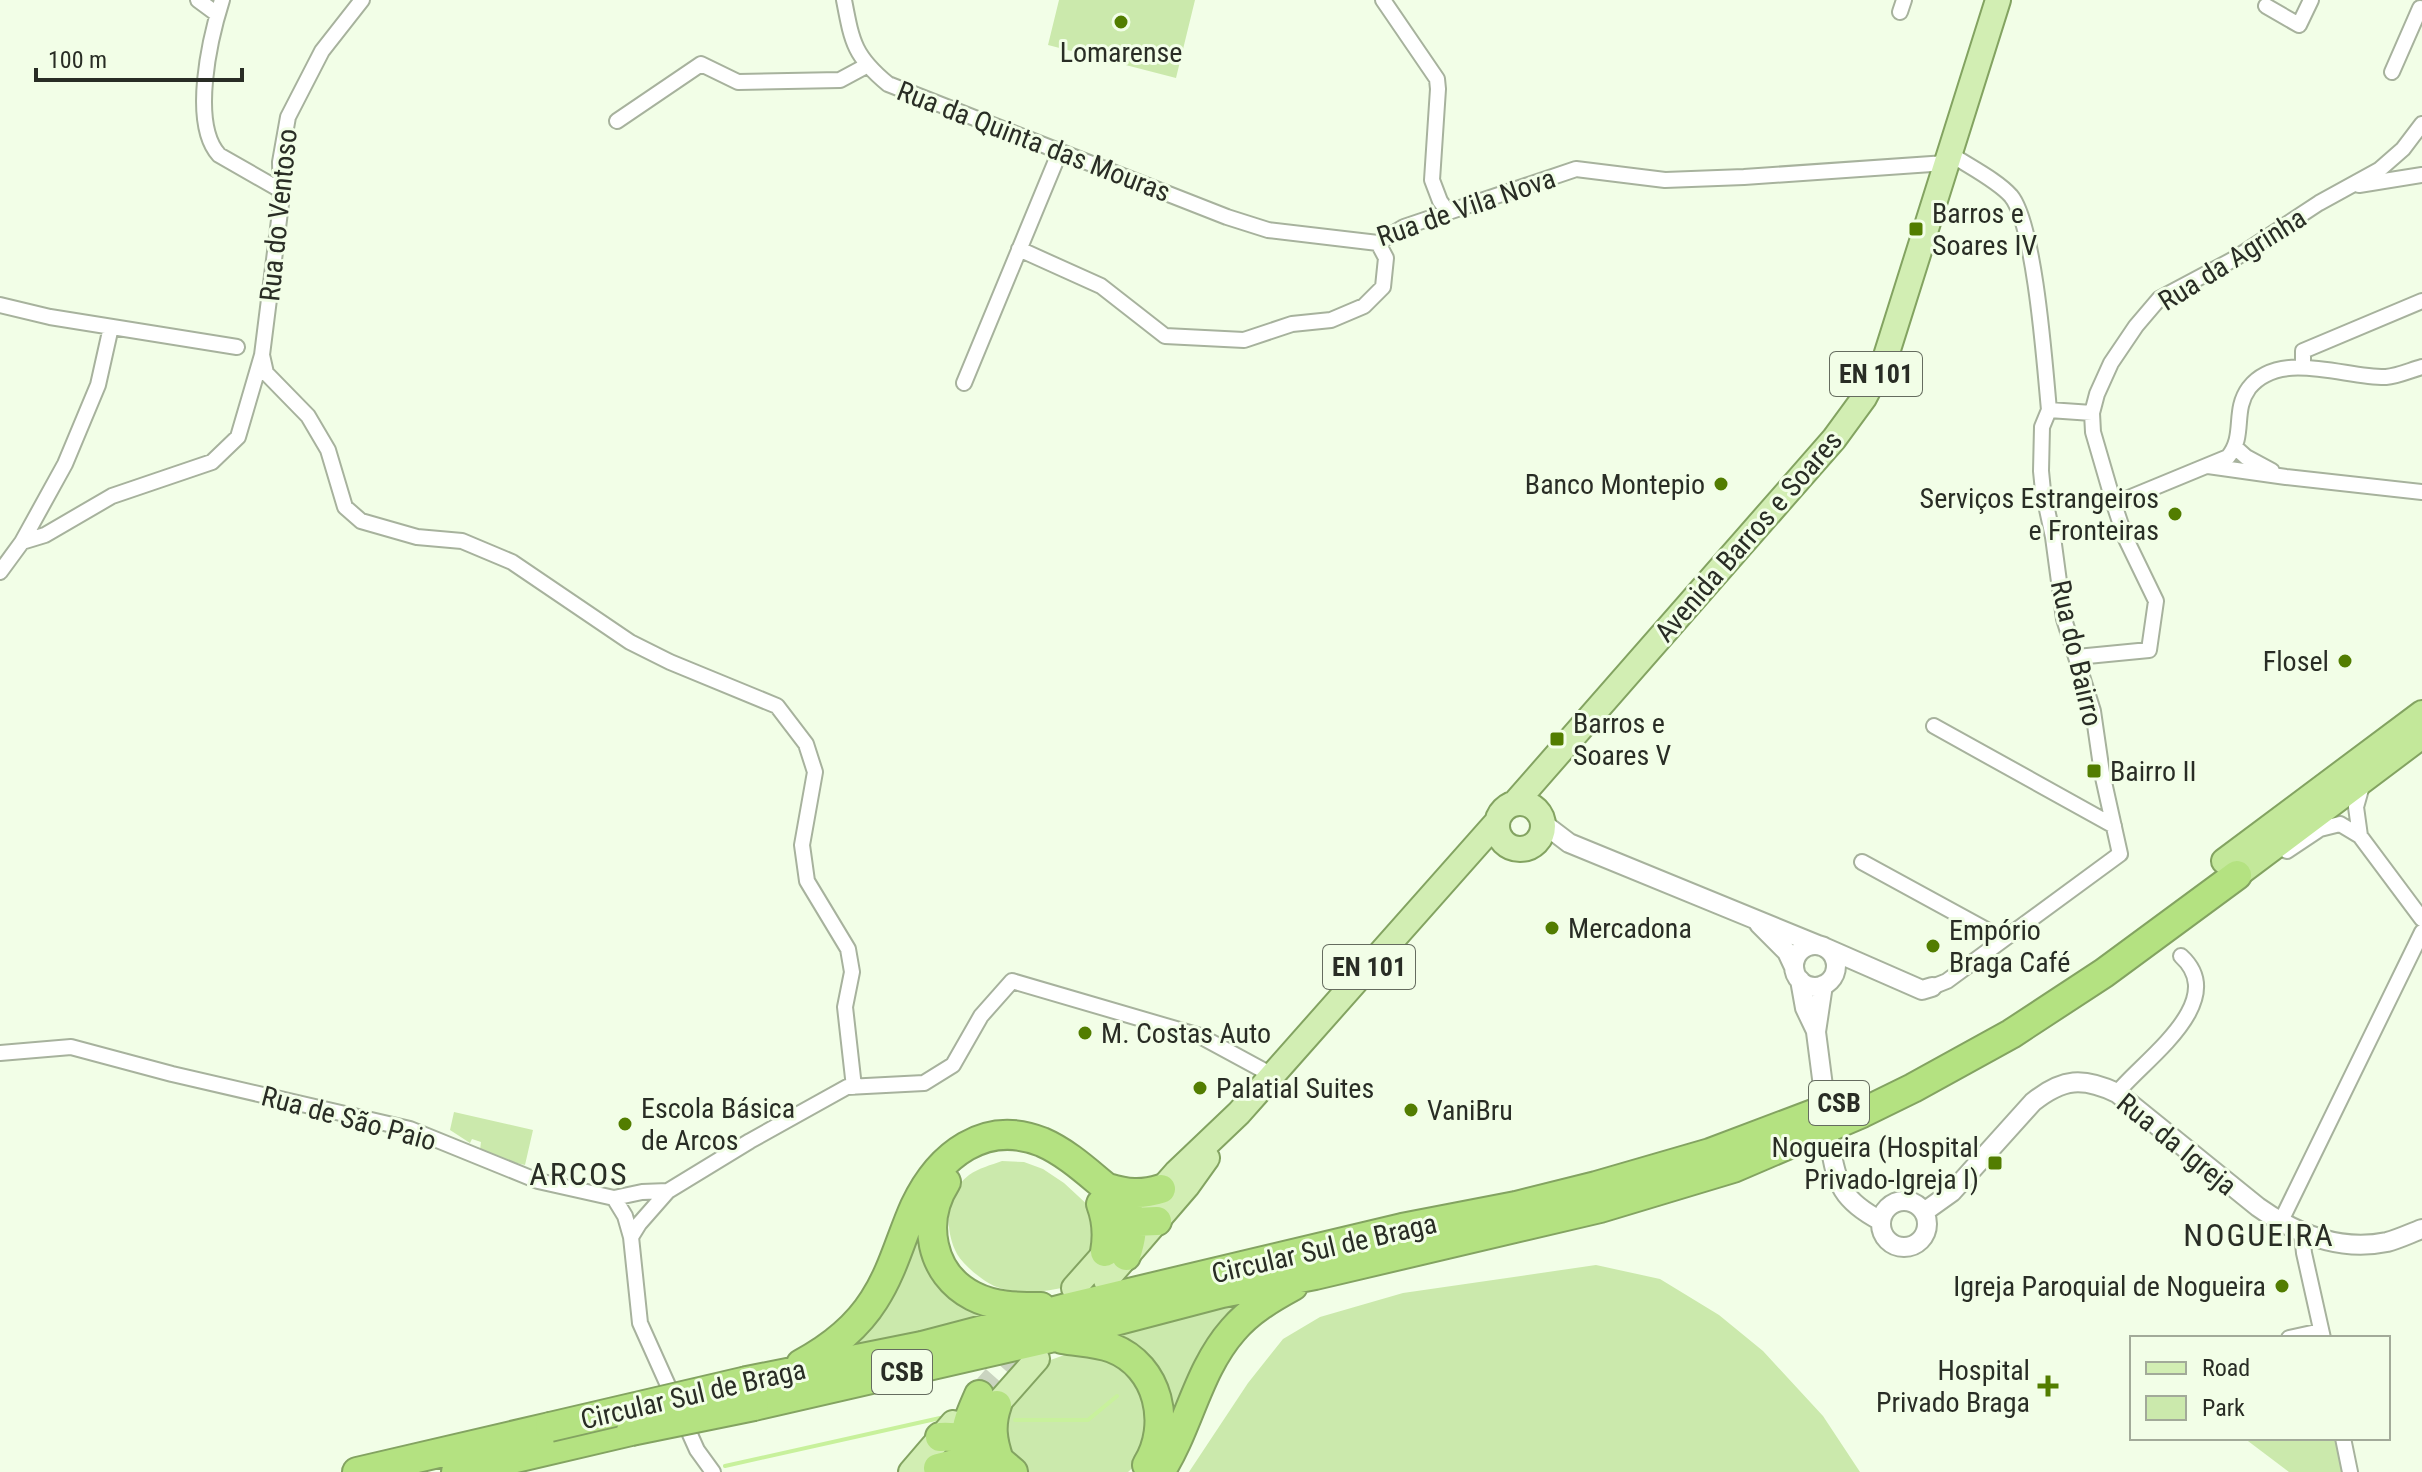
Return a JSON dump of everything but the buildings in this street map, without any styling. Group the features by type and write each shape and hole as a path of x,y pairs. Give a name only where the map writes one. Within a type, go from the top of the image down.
{"highway":[{"name":"CSB","path":"2236,868 2422,713"},
{"name":"CSB","path":"2236,868 2422,736"},
{"name":"Circular Sul de Braga","path":"357,1472 750,1393 1043,1348 1207,1296 1315,1275 1600,1208 1733,1168 1913,1088 2011,1034 2104,973 2236,868"},
{"name":"Circular Sul de Braga","path":"456,1472 654,1426 750,1393 786,1372 922,1346 1072,1297 1516,1206 1653,1171 1756,1137 1843,1102 1917,1066 1991,1024 2236,868"},
{"path":"786,1372 835,1341 862,1316 882,1286 916,1204 931,1177 965,1146 993,1137 1026,1137 1040,1141 1079,1164 1104,1196 1112,1263"},
{"path":"1072,1297 1009,1306 974,1297 947,1275 934,1248 931,1223 944,1185 962,1166 985,1153 1013,1150 1044,1158 1104,1196 1125,1204 1130,1213 1145,1222 1112,1263"},
{"path":"1104,1196 1161,1189"},
{"path":"1160,1472 1211,1362 1233,1329 1269,1299 1315,1275"},
{"path":"1043,1348 1111,1348 1143,1371 1158,1399 1160,1429 1154,1452 1142,1472"},
{"path":"988,1400 953,1437 997,1468"},
{"path":"988,1400 997,1468"},
{"path":"928,1471 958,1463 997,1468"}],"main road":[{"name":"Avenida Barros e Soares","path":"1533,818 1541,770 1834,439 1864,398 1886,356 1998,0"},
{"path":"1465,858 1507,845 1521,849 1534,845 1533,818 1503,810 1497,822 1499,835 1507,845"},
{"name":"EN 101","path":"1145,1222 1161,1189 1239,1113 1497,822"},
{"name":"EN 101","path":"1145,1222 1187,1186 1239,1113"},
{"path":"1072,1297 1112,1263"},
{"path":"988,1400 1043,1348"},
{"path":"928,1471 953,1437"}],"street":[{"path":"198,0 220,7 203,97 205,128 211,146 219,155 282,191"},
{"name":"Rua do Ventoso","path":"22,542 45,535 112,496 212,462 238,437 262,355 282,191 280,162 288,117 322,51 362,0"},
{"name":"Rua da Quinta das Mouras","path":"844,0 851,37 866,66 888,84 1227,217"},
{"path":"1383,0 1437,79 1432,180 1448,212"},
{"path":"2266,6 2299,25 2311,0"},
{"path":"2392,72 2421,7"},
{"path":"617,121 701,64 738,82 840,80 866,66"},
{"name":"Rua da Agrinha","path":"2119,502 2093,432 2092,413 2111,363 2136,326 2159,299 2234,259 2319,203 2379,170 2403,149 2422,124"},
{"path":"964,383 1060,151"},
{"path":"2395,156 2418,176"},
{"name":"Rua de Vila Nova","path":"1227,217 1268,230 1378,243 1404,227 1576,169 1665,180 1744,177 1948,158"},
{"name":"Rua do Bairro","path":"1948,158 2000,187 2018,208 2032,266 2049,410 2042,427 2041,471 2064,619 2093,711 2120,854 2003,939"},
{"path":"2350,186 2418,176"},
{"path":"1019,249 1101,286 1165,336 1244,340 1292,324 1331,320 1364,306 1383,287 1386,258 1378,243"},
{"path":"2303,367 2303,351 2422,301"},
{"path":"0,305 50,317 237,347"},
{"path":"0,572 22,542 65,464 98,385 111,327"},
{"path":"262,355 266,373 308,416 328,450 345,507 361,521 417,537 462,541 512,562 630,642 777,706 806,744 815,772 802,845 807,881 848,949 852,972 845,1007 854,1087"},
{"path":"2077,657 2149,650 2156,601 2125,537 2119,502 2228,457 2236,448 2238,412 2249,388 2269,372 2303,367 2388,377 2422,367"},
{"path":"2049,410 2092,413"},
{"path":"2236,448 2246,457 2286,477"},
{"path":"2207,466 2422,492"},
{"path":"1934,726 2114,826"},
{"path":"2360,836 2356,807 2363,780"},
{"path":"1533,818 1569,843 1922,990 1947,981 2003,939 1862,862"},
{"path":"2236,868 2274,860 2320,829 2340,824 2360,836 2422,919"},
{"path":"1754,919 1787,952 1797,974 1805,1008 1816,1032 1824,1094"},
{"path":"2280,1223 2422,932"},
{"path":"1816,1032 1826,982 1835,972 1836,963 1833,955 1822,947 1811,945 1798,953 1797,974 1807,985 1826,982 1856,972 1877,970"},
{"path":"2117,1093 2166,1045 2184,1022 2194,996 2195,974 2181,956"},
{"name":"Rua de São Paio","path":"0,1053 71,1047 172,1074 410,1129 538,1181 614,1198 668,1191 847,1087 924,1083 953,1065 981,1016 1012,981 1200,1036 1272,1075"},
{"name":"Rua da Igreja","path":"1924,1212 1952,1192 2046,1091 2080,1081 2117,1093 2280,1223 2302,1234 2331,1243 2361,1244 2387,1242 2422,1229"},
{"path":"1830,1143 1843,1193 1859,1210 1881,1221"},
{"path":"631,1237 668,1191"},
{"path":"614,1198 625,1216 631,1237 640,1323 697,1450 713,1472"},
{"path":"1899,1202 1913,1203 1924,1212 1927,1228 1913,1245 1897,1246 1885,1236 1881,1221 1887,1209 1899,1202"},
{"path":"2302,1234 2322,1334"},
{"path":"2343,1440 2350,1472"}],"green space":[{"name":"Lomarense","path":"1059,0 1195,0 1176,78 1048,45"},
{"path":"454,1112 533,1130 525,1165 491,1157 480,1150 481,1142 472,1139 470,1143 450,1130"},
{"path":"1002,1161 1024,1162 1043,1169 1091,1208 1097,1246 1067,1287 1030,1292 1003,1289 979,1276 957,1254 949,1223 955,1192 969,1175"},
{"path":"922,1213 923,1240 999,1315 844,1349"},
{"path":"1596,1265 1660,1279 1719,1315 1763,1351 1823,1416 1860,1472 1189,1472 1248,1383 1283,1339 1320,1317 1403,1293"},
{"path":"1255,1300 1170,1423 1168,1393 1159,1368 1141,1349 1114,1334"},
{"path":"1070,1353 1098,1353 1127,1365 1155,1410 1139,1462 1128,1472 1029,1472 1017,1463 1008,1446 1006,1425 1012,1400 1045,1362"},
{"path":"2247,1440 2338,1440 2344,1472 2289,1472"}],"waterway":[{"path":"1015,1420 1088,1420 1117,1396"},
{"path":"725,1466 940,1418"}],"tunnel":[{"path":"979,1395 1030,1337"}],"place":[{"name":"Lomarense","path":"1121,22"},
{"name":"Barros e Soares IV","path":"1916,229"},
{"name":"Banco Montepio","path":"1721,484"},
{"name":"Serviços Estrangeiros e Fronteiras","path":"2175,514"},
{"name":"Flosel","path":"2345,661"},
{"name":"Barros e Soares V","path":"1557,739"},
{"name":"Bairro II","path":"2094,771"},
{"name":"Mercadona","path":"1552,928"},
{"name":"Empório Braga Café","path":"1933,946"},
{"name":"M. Costas Auto","path":"1085,1033"},
{"name":"Palatial Suites","path":"1200,1088"},
{"name":"VaniBru","path":"1411,1110"},
{"name":"Escola Básica de Arcos","path":"625,1124"},
{"name":"Nogueira (Hospital Privado-Igreja I)","path":"1995,1163"},
{"name":"Igreja Paroquial de Nogueira","path":"2282,1286"},
{"name":"Hospital Privado Braga","path":"2048,1386"}],"district":[{"name":"ARCOS","path":"579,1174"},
{"name":"NOGUEIRA","path":"2259,1235"}]}
